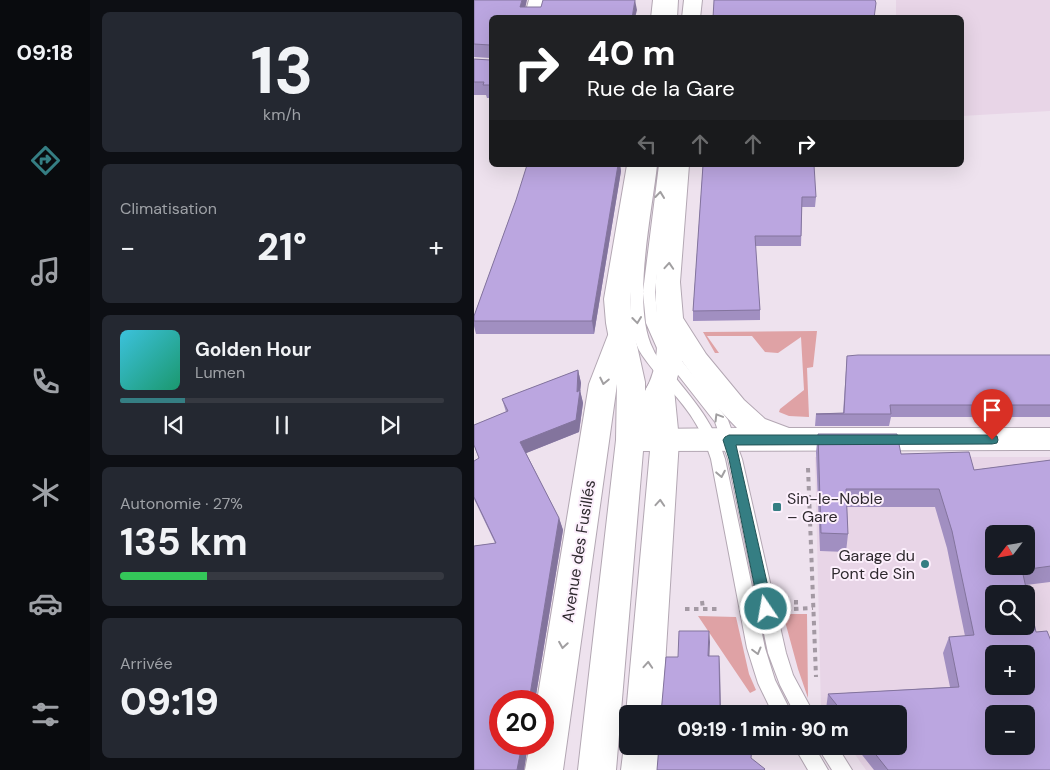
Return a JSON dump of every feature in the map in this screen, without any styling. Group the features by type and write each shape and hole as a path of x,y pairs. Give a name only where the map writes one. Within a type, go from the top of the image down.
{"street":[{"path":"534,15 538,0"},
{"path":"660,15 662,0"},
{"path":"691,15 693,0"},
{"name":"Avenue des Fusillés","path":"597,770 630,440 631,382 621,335 618,299 638,167"},
{"path":"645,705 665,440 665,374 669,315 668,282 678,167"},
{"path":"669,315 685,346 747,420 763,432 804,454"},
{"name":"Avenue des Fusillés","path":"544,770 603,384 621,335"},
{"path":"665,374 630,440 720,440 804,454 1050,439"},
{"path":"640,770 641,755"}],"lane":[{"path":"672,15 674,0"},
{"path":"680,15 682,0"},
{"path":"652,167 636,288 636,318 640,336 646,352 665,374 715,411 721,420 718,459 756,648 767,683 778,705"},
{"path":"664,167 650,303 652,322 665,374"},
{"path":"720,440 735,459 777,653 786,679 800,705"},
{"path":"809,755 819,770"},
{"path":"832,755 842,770"}],"path":[{"path":"804,454 816,680"},
{"path":"796,600 796,609"},
{"path":"702,601 703,609"},
{"path":"790,609 813,608"},
{"path":"652,609 722,609"}],"shaded area":[{"path":"896,0 1050,0 1050,111 964,116 964,15 896,15"},
{"path":"817,331 813,367 807,368 809,417 789,416 779,412 780,409 804,390 801,337 778,353 765,352 752,336 707,336 719,353 715,353 703,332"},
{"path":"815,457 1050,457 1050,770 866,770 855,755 907,755 907,705 821,705"},
{"path":"783,614 807,614 808,698 798,669"},
{"path":"698,616 736,617 749,674 756,690 750,693"}],"building":[{"path":"474,0 522,0 520,7 541,7 543,0 635,0 632,15 489,15 489,45 474,44"},
{"path":"714,0 875,0 876,3 874,15 713,15"},
{"path":"474,59 489,60 489,85 483,85 484,82 474,82"},
{"path":"526,167 618,167 592,321 474,321 474,316"},
{"path":"703,167 814,167 816,197 802,197 801,236 755,236 760,310 693,311"},
{"path":"1051,355 1051,405 890,405 891,414 816,414 844,413 847,356"},
{"path":"578,370 577,392 580,390 576,420 520,442 559,518 531,690 489,690 489,755 520,755 517,770 474,770 474,546 496,543 474,497 474,461 479,458 474,445 474,425 508,411 502,399"},
{"path":"818,434 897,434 901,454 969,452 974,470 1051,460 1051,566 1035,568 1035,525 985,525 985,575 1023,575 1025,585 985,585 985,635 1035,635 1035,628 1036,632 1047,631 1051,641 1051,770 888,770 876,755 907,755 907,705 837,705 828,694 959,687 949,637 974,635 952,531 939,489 846,489 848,534 821,533"},
{"path":"679,631 709,631 708,656 719,656 720,705 662,705 666,657 678,657"},
{"path":"658,755 751,755 751,758 765,769 764,770 657,770"}],"place":[{"name":"Sin-le-Noble – Gare","path":"777,507"},
{"name":"Garage du Pont de Sin","path":"925,564"}],"route":[{"path":"766,609 735,459 729,440 992,440"}]}
